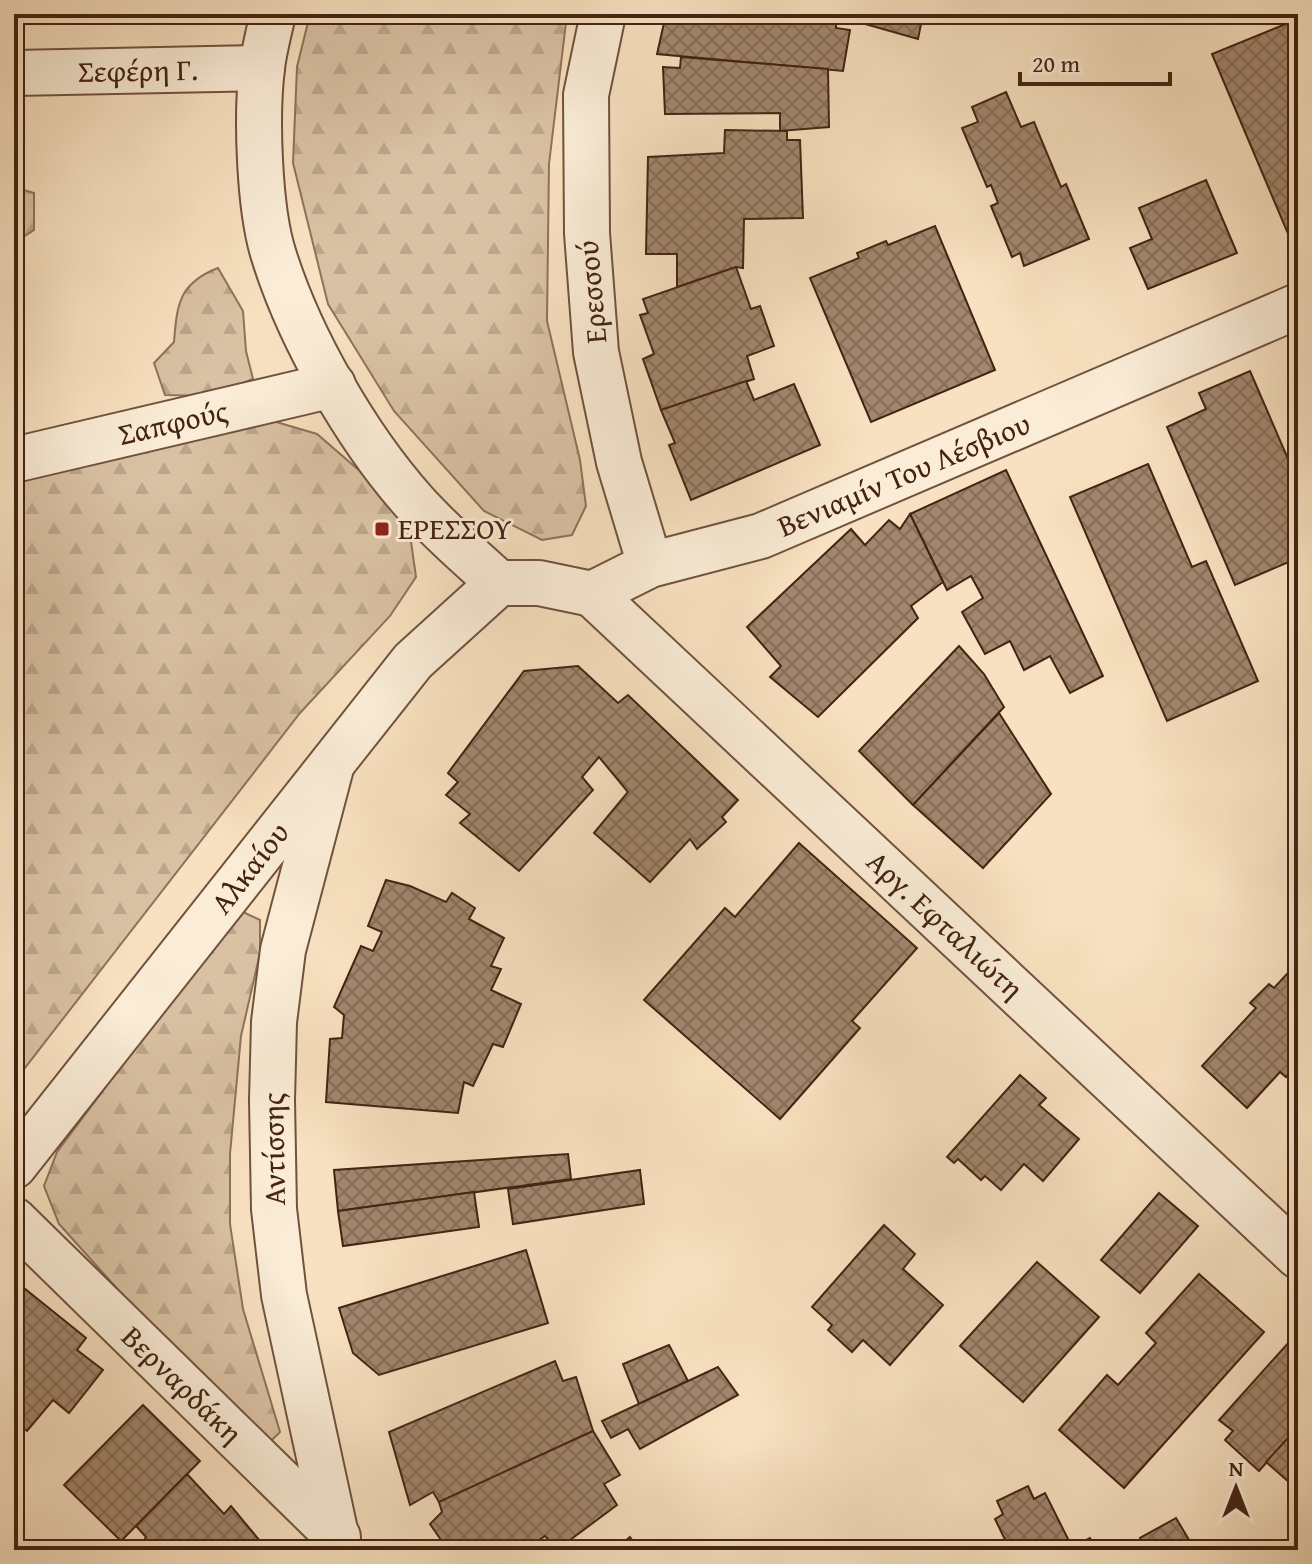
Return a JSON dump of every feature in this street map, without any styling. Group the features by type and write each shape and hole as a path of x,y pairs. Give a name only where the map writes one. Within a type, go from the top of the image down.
{"street":[{"path":"273,14 262,68 262,187 273,253 300,324 333,385 370,443 413,501 450,540 499,583 539,583 592,594"},
{"name":"Ερεσσού","path":"603,14 586,95 587,233 596,352 619,462 650,565"},
{"name":"Σεφέρη Γ.","path":"14,73 262,68"},
{"name":"Βενιαμίν Του Λέσβιου","path":"592,594 650,565 761,536 1298,306"},
{"name":"Σαπφούς","path":"14,460 333,385"},
{"name":"Αλκαίου","path":"14,1166 413,661 499,583"},
{"name":"Αργ. Εφταλιώτη","path":"592,594 1298,1256"},
{"name":"Αντίσσης","path":"332,764 283,950 274,1022 272,1100 274,1209 284,1295 343,1542"},
{"name":"Βερναρδάκη","path":"14,1220 343,1542"}],"green space":[{"path":"310,14 567,14 549,164 547,321 580,460 586,506 572,535 542,540 484,511 394,411 328,304 293,163 297,67"},
{"path":"14,187 34,193 34,230 14,243"},
{"path":"218,268 243,311 246,351 253,379 211,396 165,395 154,363 174,342 182,296 195,281"},
{"path":"266,419 317,434 376,485 408,520 416,577 390,616 300,713 14,1082 14,479"},
{"path":"243,912 260,920 260,953 241,1036 230,1154 230,1224 243,1309 280,1432 266,1446 237,1422 59,1224 44,1186 57,1152 222,932"}],"building":[{"path":"666,14 836,16 836,28 850,30 843,71 657,54"},
{"path":"830,14 923,14 918,39"},
{"path":"1298,19 1298,232 1289,236 1212,54"},
{"path":"681,57 828,69 829,127 780,131 780,113 665,114 663,67 680,68"},
{"path":"1006,92 1021,127 1034,122 1061,187 1066,184 1089,239 1024,266 1020,253 1012,257 991,206 998,203 991,185 987,187 962,128 978,122 972,107"},
{"path":"725,130 787,131 787,140 800,140 803,218 744,219 743,268 736,267 677,287 677,254 646,254 648,157 724,153"},
{"path":"1206,180 1237,253 1148,289 1130,248 1152,239 1139,208"},
{"path":"935,226 995,370 871,422 810,278 859,258 857,253 886,241 888,245"},
{"path":"736,267 751,309 760,306 774,346 747,356 754,379 661,410 643,359 654,354 640,315 648,313 643,299"},
{"path":"1250,371 1298,482 1298,558 1235,585 1167,427 1206,409 1199,393"},
{"path":"746,381 754,400 794,384 820,445 691,500 669,445 675,443 661,410"},
{"path":"1148,464 1192,567 1206,561 1258,681 1167,721 1070,497"},
{"path":"1006,470 1103,676 1070,693 1050,656 1024,670 1010,641 985,654 962,612 983,598 971,576 947,590 910,514"},
{"path":"910,514 943,582 911,606 918,618 818,717 770,677 781,666 747,627 851,529 865,545 889,520 900,529"},
{"path":"959,646 984,674 1004,707 913,805 859,751"},
{"path":"578,666 618,703 628,695 738,800 722,817 726,822 697,849 690,839 650,882 594,833 628,792 599,757 582,777 593,790 519,871 460,823 470,814 446,795 458,782 448,773 524,671"},
{"path":"999,713 1051,794 983,868 913,805"},
{"path":"799,843 917,948 852,1021 860,1028 780,1119 644,1000 725,908 735,917"},
{"path":"386,880 410,886 446,902 452,893 475,908 469,919 504,938 491,966 501,969 491,990 521,1004 503,1047 493,1044 473,1086 464,1082 458,1113 326,1102 330,1039 342,1038 344,1015 334,1007 361,946 373,951 382,932 368,926"},
{"path":"1298,962 1298,1064 1286,1077 1280,1072 1247,1108 1202,1066 1256,1008 1250,1003 1269,984 1274,988"},
{"path":"1020,1075 1046,1098 1039,1105 1079,1139 1043,1181 1024,1164 1001,1190 985,1176 981,1180 958,1159 954,1163 947,1157"},
{"path":"568,1154 571,1179 338,1211 334,1170"},
{"path":"640,1170 644,1204 513,1224 508,1189"},
{"path":"474,1192 479,1227 343,1246 338,1211"},
{"path":"1159,1193 1198,1226 1140,1293 1101,1260"},
{"path":"884,1225 915,1254 903,1269 943,1305 890,1365 863,1340 852,1352 828,1330 832,1325 812,1307"},
{"path":"526,1250 548,1323 379,1375 353,1353 339,1308"},
{"path":"1037,1262 1099,1317 1023,1402 960,1346"},
{"path":"1199,1274 1264,1332 1124,1488 1059,1430 1107,1375 1118,1385 1156,1343 1146,1333"},
{"path":"24,1288 86,1338 77,1350 103,1370 69,1413 53,1400 27,1431 19,1425 14,1431 14,1301"},
{"path":"1298,1332 1298,1427 1259,1471 1225,1440 1233,1431 1219,1420"},
{"path":"669,1345 688,1381 639,1404 623,1364"},
{"path":"555,1361 563,1381 576,1377 593,1431 439,1502 433,1492 410,1505 389,1432"},
{"path":"718,1367 738,1395 640,1449 628,1429 611,1438 602,1421"},
{"path":"143,1405 200,1461 121,1541 64,1485"},
{"path":"1298,1427 1298,1490 1266,1462"},
{"path":"593,1431 620,1475 604,1484 617,1505 558,1549 545,1536 524,1550 448,1550 430,1524 442,1512 439,1502"},
{"path":"187,1474 224,1514 231,1506 260,1541 252,1550 139,1550 146,1537 136,1526"},
{"path":"1028,1486 1034,1499 1045,1493 1072,1547 1090,1538 1096,1550 1010,1550 995,1519 1003,1514 997,1501"},
{"path":"1176,1518 1195,1550 1146,1550 1140,1538"},
{"path":"630,1537 639,1550 614,1550"}],"place":[{"name":"ΕΡΕΣΣΟΥ","path":"382,529"}]}
